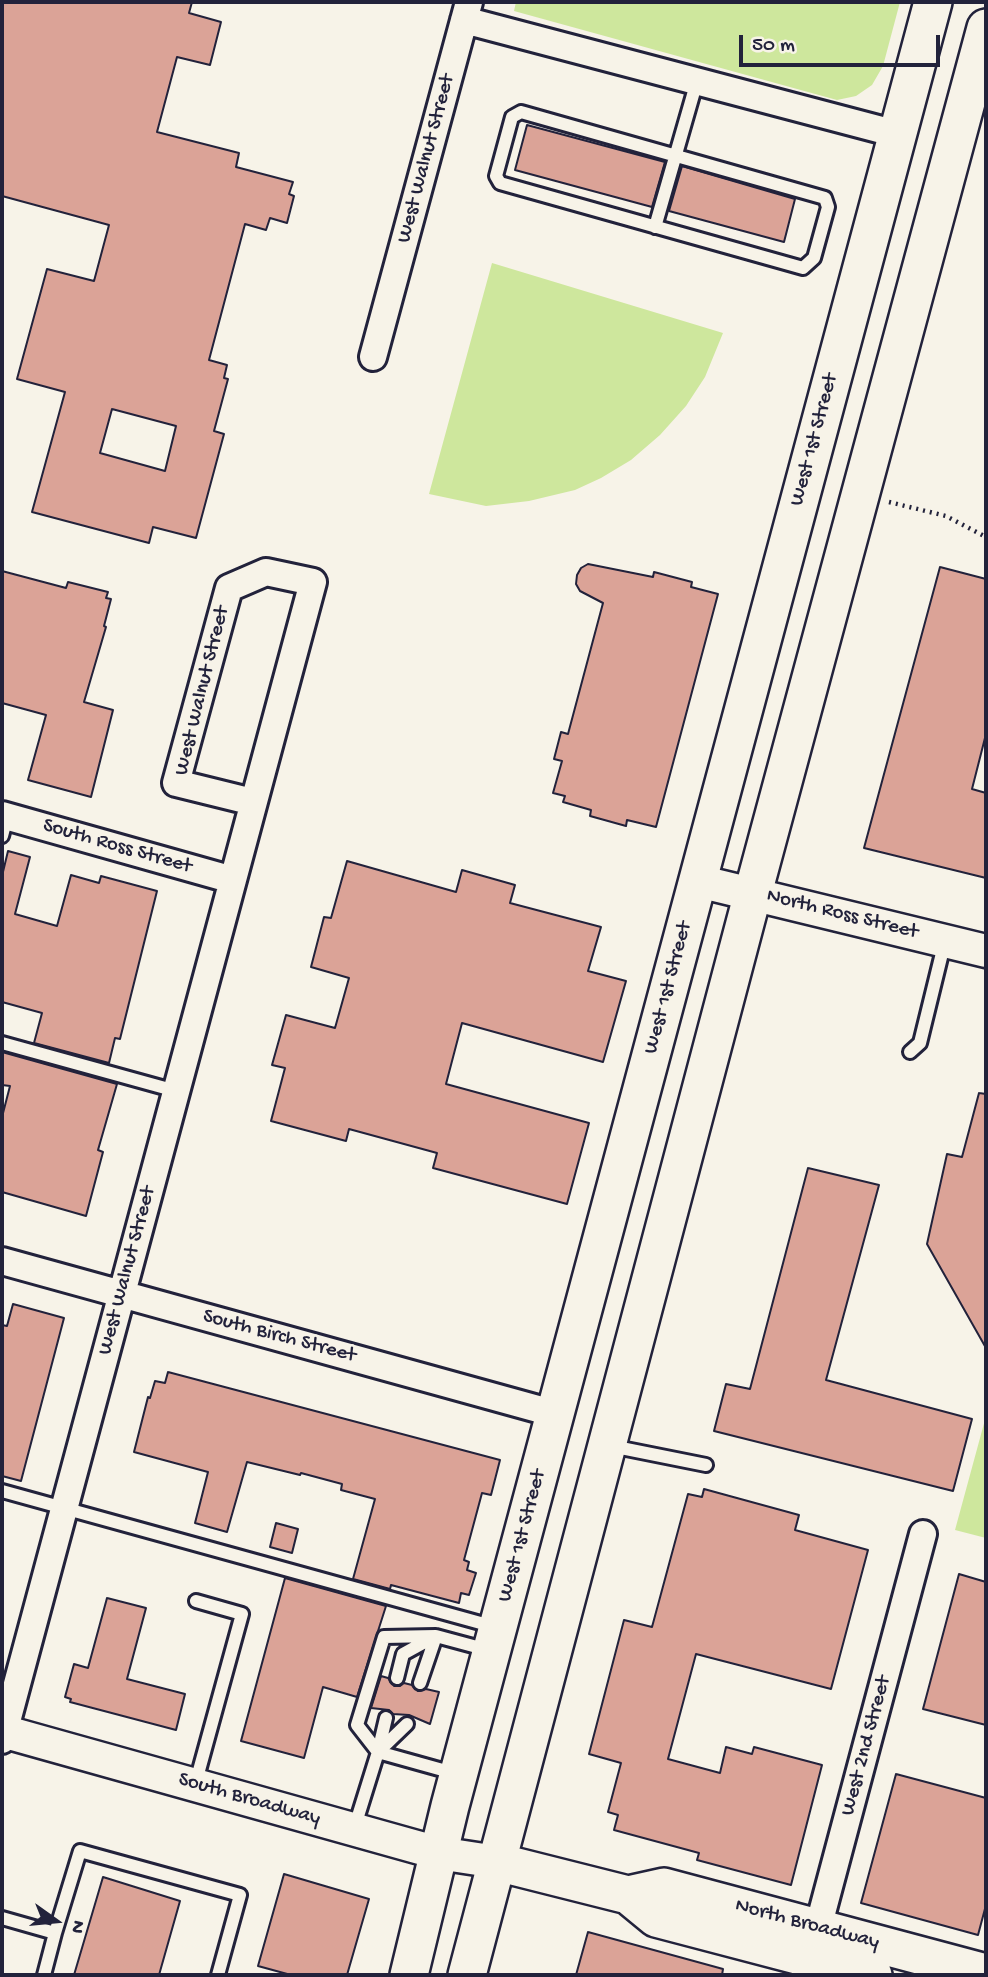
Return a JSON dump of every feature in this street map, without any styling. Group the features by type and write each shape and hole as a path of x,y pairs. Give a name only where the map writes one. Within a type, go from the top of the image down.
{"main road":[{"name":"West 1st Street","path":"409,1975 438,1853 933,2"},
{"path":"467,1975 753,893 986,28"},
{"name":"North Broadway","path":"497,1862 628,1895 656,1918 986,1973"},
{"name":"North Broadway","path":"814,1943 873,1975"}],"street":[{"path":"466,11 696,81 897,134"},
{"name":"West Walnut Street","path":"373,357 466,11"},
{"name":"West Walnut Street","path":"2,1734 313,582 266,572 229,588 176,783 253,802"},
{"name":"South Ross Street","path":"4,823 233,880"},
{"name":"North Ross Street","path":"698,881 986,951"},
{"name":"South Birch Street","path":"2,1261 556,1414"},
{"name":"West 2nd Street","path":"814,1943 923,1534"},
{"name":"South Broadway","path":"2,1734 438,1853 497,1862"}],"lane":[{"path":"655,227 696,81"},
{"path":"522,112 675,155 825,198 828,206 814,258 803,268 500,183 496,176 512,117 522,112"},
{"path":"910,1052 920,1043 945,941"},
{"path":"2,1043 176,1091"},
{"path":"607,1446 706,1465"},
{"path":"2,1491 495,1640"},
{"path":"195,1785 242,1614 197,1601"},
{"path":"459,1774 378,1752 357,1725 384,1637 436,1636 495,1640"},
{"path":"397,1678 403,1654 436,1636"},
{"path":"420,1683 436,1636"},
{"path":"354,1830 386,1718"},
{"path":"378,1752 407,1724"},
{"path":"44,1975 80,1851 240,1895 218,1975"},
{"path":"2,1918 55,1933"}],"path":[{"path":"861,494 946,516 986,537"}],"green space":[{"path":"516,2 900,2 883,66 872,85 856,96 837,100 514,11"},
{"path":"492,263 723,333 705,377 686,406 660,435 631,460 575,490 529,501 486,506 429,494"},
{"path":"986,1416 986,1538 955,1530"}],"building":[{"path":"2,2 192,2 189,13 221,22 210,65 177,57 157,132 239,153 236,167 293,182 289,194 294,196 287,223 270,218 266,230 245,224 209,360 227,365 224,378 228,379 214,431 224,434 196,538 153,527 149,543 32,512 65,392 17,379 47,269 94,281 109,225 2,196","holes":["112,409 176,426 165,471 100,453"]},
{"path":"527,125 665,162 652,207 515,170"},
{"path":"682,166 795,199 784,242 669,211"},
{"path":"588,564 653,577 654,572 692,582 691,587 718,594 656,827 627,820 626,826 590,816 591,810 563,802 565,796 553,793 562,761 554,759 561,732 568,734 603,603 580,591 576,584 581,568"},
{"path":"940,567 986,579 986,734 972,789 986,793 986,878 864,848"},
{"path":"2,571 66,588 68,582 108,592 106,598 111,599 104,626 106,627 84,702 113,710 91,797 28,780 46,715 2,703"},
{"path":"8,851 30,857 15,914 57,926 71,875 99,883 101,876 157,891 120,1039 115,1038 109,1063 34,1043 42,1013 2,1002 2,876"},
{"path":"347,861 456,892 462,870 515,885 510,903 601,927 588,971 626,981 603,1062 462,1023 446,1084 589,1123 567,1204 433,1168 437,1153 349,1129 346,1141 271,1121 285,1068 272,1065 286,1015 335,1028 349,978 311,967 324,917 331,918"},
{"path":"2,1052 117,1084 98,1150 103,1152 86,1216 2,1192 2,1117 10,1086 2,1085"},
{"path":"979,1093 986,1094 986,1348 927,1244 947,1154 962,1157"},
{"path":"808,1168 879,1185 826,1380 972,1419 953,1491 714,1431 726,1384 750,1389"},
{"path":"13,1304 64,1318 21,1481 2,1476 2,1325 7,1326"},
{"path":"168,1372 500,1460 491,1495 482,1493 464,1560 469,1562 467,1570 476,1573 469,1595 461,1593 459,1603 391,1585 390,1589 353,1579 375,1499 341,1490 342,1484 301,1473 300,1475 247,1462 227,1532 195,1523 208,1472 134,1452 148,1397 150,1398 155,1381 165,1383"},
{"path":"704,1489 799,1515 795,1530 868,1550 831,1689 696,1654 668,1759 720,1773 726,1747 752,1754 754,1747 822,1765 791,1885 697,1860 699,1853 614,1830 618,1815 608,1812 621,1763 589,1754 624,1620 652,1627 688,1494 702,1497"},
{"path":"276,1523 298,1529 292,1553 270,1547"},
{"path":"959,1574 986,1582 986,1725 923,1709"},
{"path":"285,1578 386,1606 357,1697 323,1687 304,1758 241,1741"},
{"path":"107,1598 146,1608 127,1679 185,1694 176,1730 70,1702 71,1699 65,1697 74,1664 88,1668"},
{"path":"381,1676 388,1678 394,1686 404,1683 412,1685 418,1691 426,1689 439,1692 430,1724 409,1715 371,1708"},
{"path":"896,1774 986,1798 986,1905 978,1935 861,1903"},
{"path":"284,1874 369,1899 347,1975 291,1975 258,1966"},
{"path":"103,1877 180,1901 159,1975 74,1975"},
{"path":"588,1932 723,1969 722,1975 576,1975"}]}
